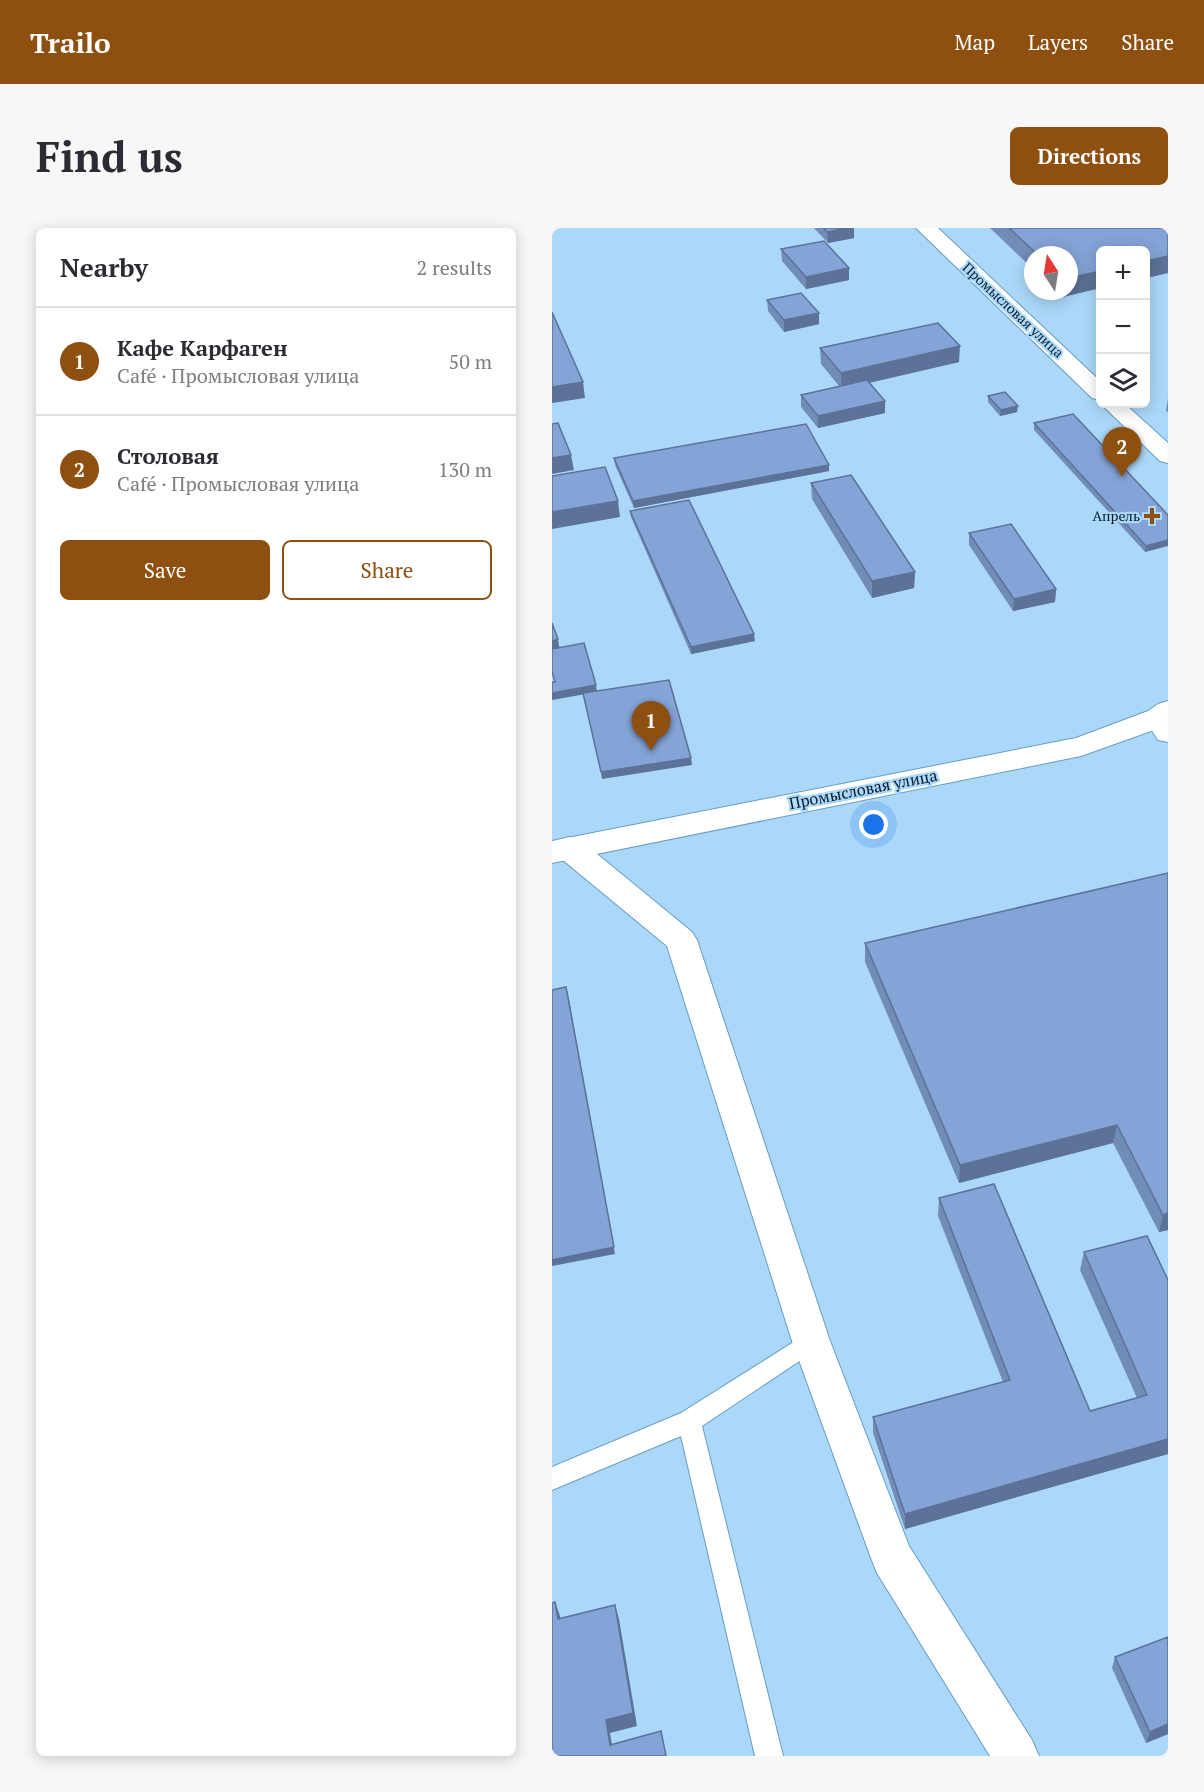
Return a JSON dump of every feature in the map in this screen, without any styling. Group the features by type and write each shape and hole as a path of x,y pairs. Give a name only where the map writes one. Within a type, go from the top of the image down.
{"main road":[{"name":"Промысловая улица","path":"926,228 1096,388"},
{"path":"1116,408 1168,456"},
{"name":"Промысловая улица","path":"561,850 1081,746 1165,719"},
{"path":"561,850 681,940 811,1341 892,1558 1016,1756"}],"lane":[{"path":"552,1479 688,1421 811,1341"},
{"path":"688,1421 768,1756"}],"building":[{"path":"824,228 847,228 827,232"},
{"path":"1009,228 1168,228 1168,256 1150,260 1150,246 1096,246 1096,272 1078,276 1078,246 1028,246"},
{"path":"824,241 849,268 806,277 781,249"},
{"path":"801,293 819,313 784,320 767,300"},
{"path":"552,312 583,382 552,387"},
{"path":"938,323 960,346 841,373 820,348"},
{"path":"867,380 885,401 818,416 801,395"},
{"path":"1005,392 1018,406 1001,410 988,396"},
{"path":"1073,414 1168,515 1168,540 1146,546 1034,423"},
{"path":"558,423 571,455 552,458 552,424"},
{"path":"806,424 829,465 633,501 614,458"},
{"path":"605,467 618,501 552,512 552,476"},
{"path":"851,475 915,572 872,581 811,483"},
{"path":"689,500 754,634 691,647 630,511"},
{"path":"1011,524 1056,589 1014,599 969,533"},
{"path":"552,623 558,639 552,641"},
{"path":"584,643 596,685 552,693 552,682 555,682 552,672 552,649"},
{"path":"669,680 691,758 601,772 583,693"},
{"path":"1168,873 1168,1213 1163,1215 1117,1125 960,1165 865,943"},
{"path":"566,987 614,1247 552,1260 552,990"},
{"path":"994,1184 1090,1411 1147,1395 1084,1252 1147,1236 1168,1280 1168,1439 905,1514 873,1417 1010,1380 939,1198"},
{"path":"555,1602 558,1619 615,1605 633,1713 606,1720 610,1745 661,1731 666,1756 552,1756 552,1603"},
{"path":"1168,1637 1168,1724 1150,1732 1115,1657"}],"place":[{"name":"Столовая","path":"1122,477"},
{"name":"Апрель","path":"1152,516"},
{"name":"Кафе Карфаген","path":"651,751"}]}
